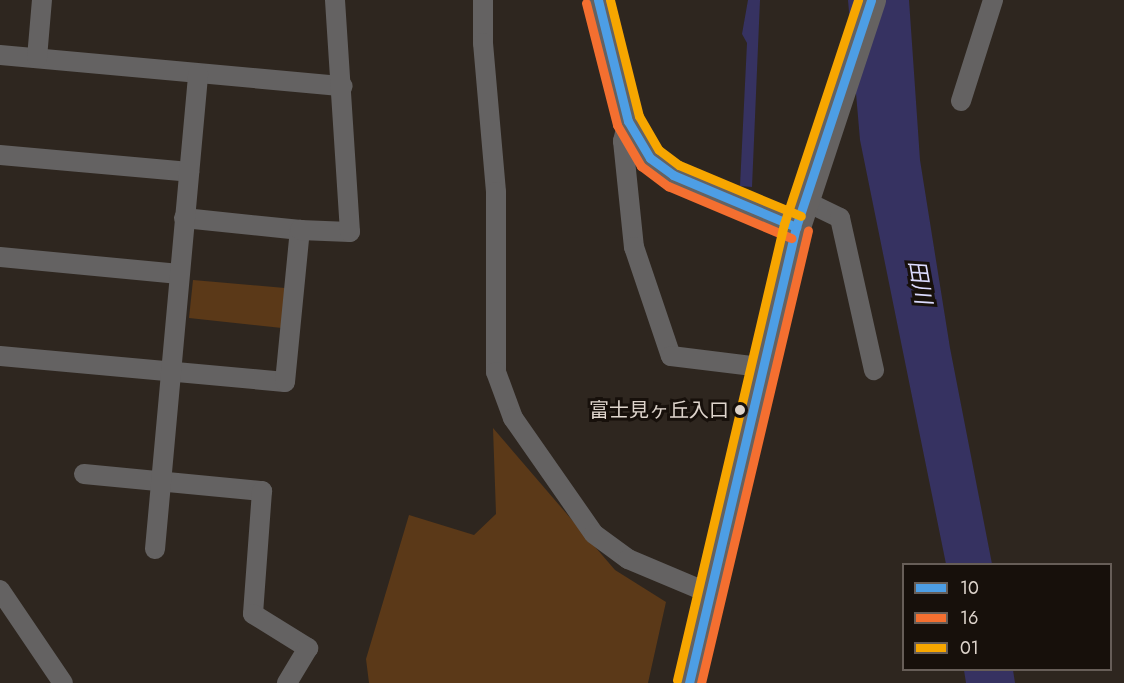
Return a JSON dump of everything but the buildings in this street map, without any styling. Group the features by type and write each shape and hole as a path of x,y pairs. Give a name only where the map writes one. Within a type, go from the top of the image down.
{"main road":[{"path":"688,683 760,367 804,202 871,0"}],"street":[{"path":"37,58 42,0"},
{"path":"184,218 300,230 350,232 343,86 334,0"},
{"path":"483,0 483,43 496,192 496,372 513,418 594,534 628,559 709,593"},
{"path":"598,0 628,121 650,158 673,175 804,202 840,218 874,370"},
{"path":"961,101 993,0"},
{"path":"0,55 343,86"},
{"path":"155,549 198,74"},
{"path":"628,121 623,141 634,247 671,356 760,367"},
{"path":"0,155 189,172"},
{"path":"0,356 285,382 300,230"},
{"path":"0,257 179,274"},
{"path":"84,474 262,491 253,614 309,648 287,683"},
{"path":"0,590 63,683"}],"shaded area":[{"path":"193,280 285,288 282,328 189,318"},
{"path":"493,428 615,570 666,602 648,683 369,683 366,659 409,515 474,535 496,514"}],"water":[{"path":"748,0 760,0 752,187 740,186 747,43 742,34"},
{"name":"田川","path":"848,0 909,0 920,160 950,348 992,563 946,563 860,140"},
{"path":"964,671 1013,671 1015,683 966,683"}],"transit line":[{"name":"10","path":"598,0 628,121 650,158 673,175 796,227"},
{"name":"01","path":"610,0 639,116 659,150 679,165 801,216"},
{"name":"01","path":"677,680 784,224 858,0"},
{"name":"10","path":"689,683 796,227 871,0"},
{"name":"16","path":"586,3 617,125 641,166 668,186 791,238"},
{"name":"16","path":"701,683 808,230"}],"place":[{"name":"富士見ヶ丘入口","path":"740,410"}]}
